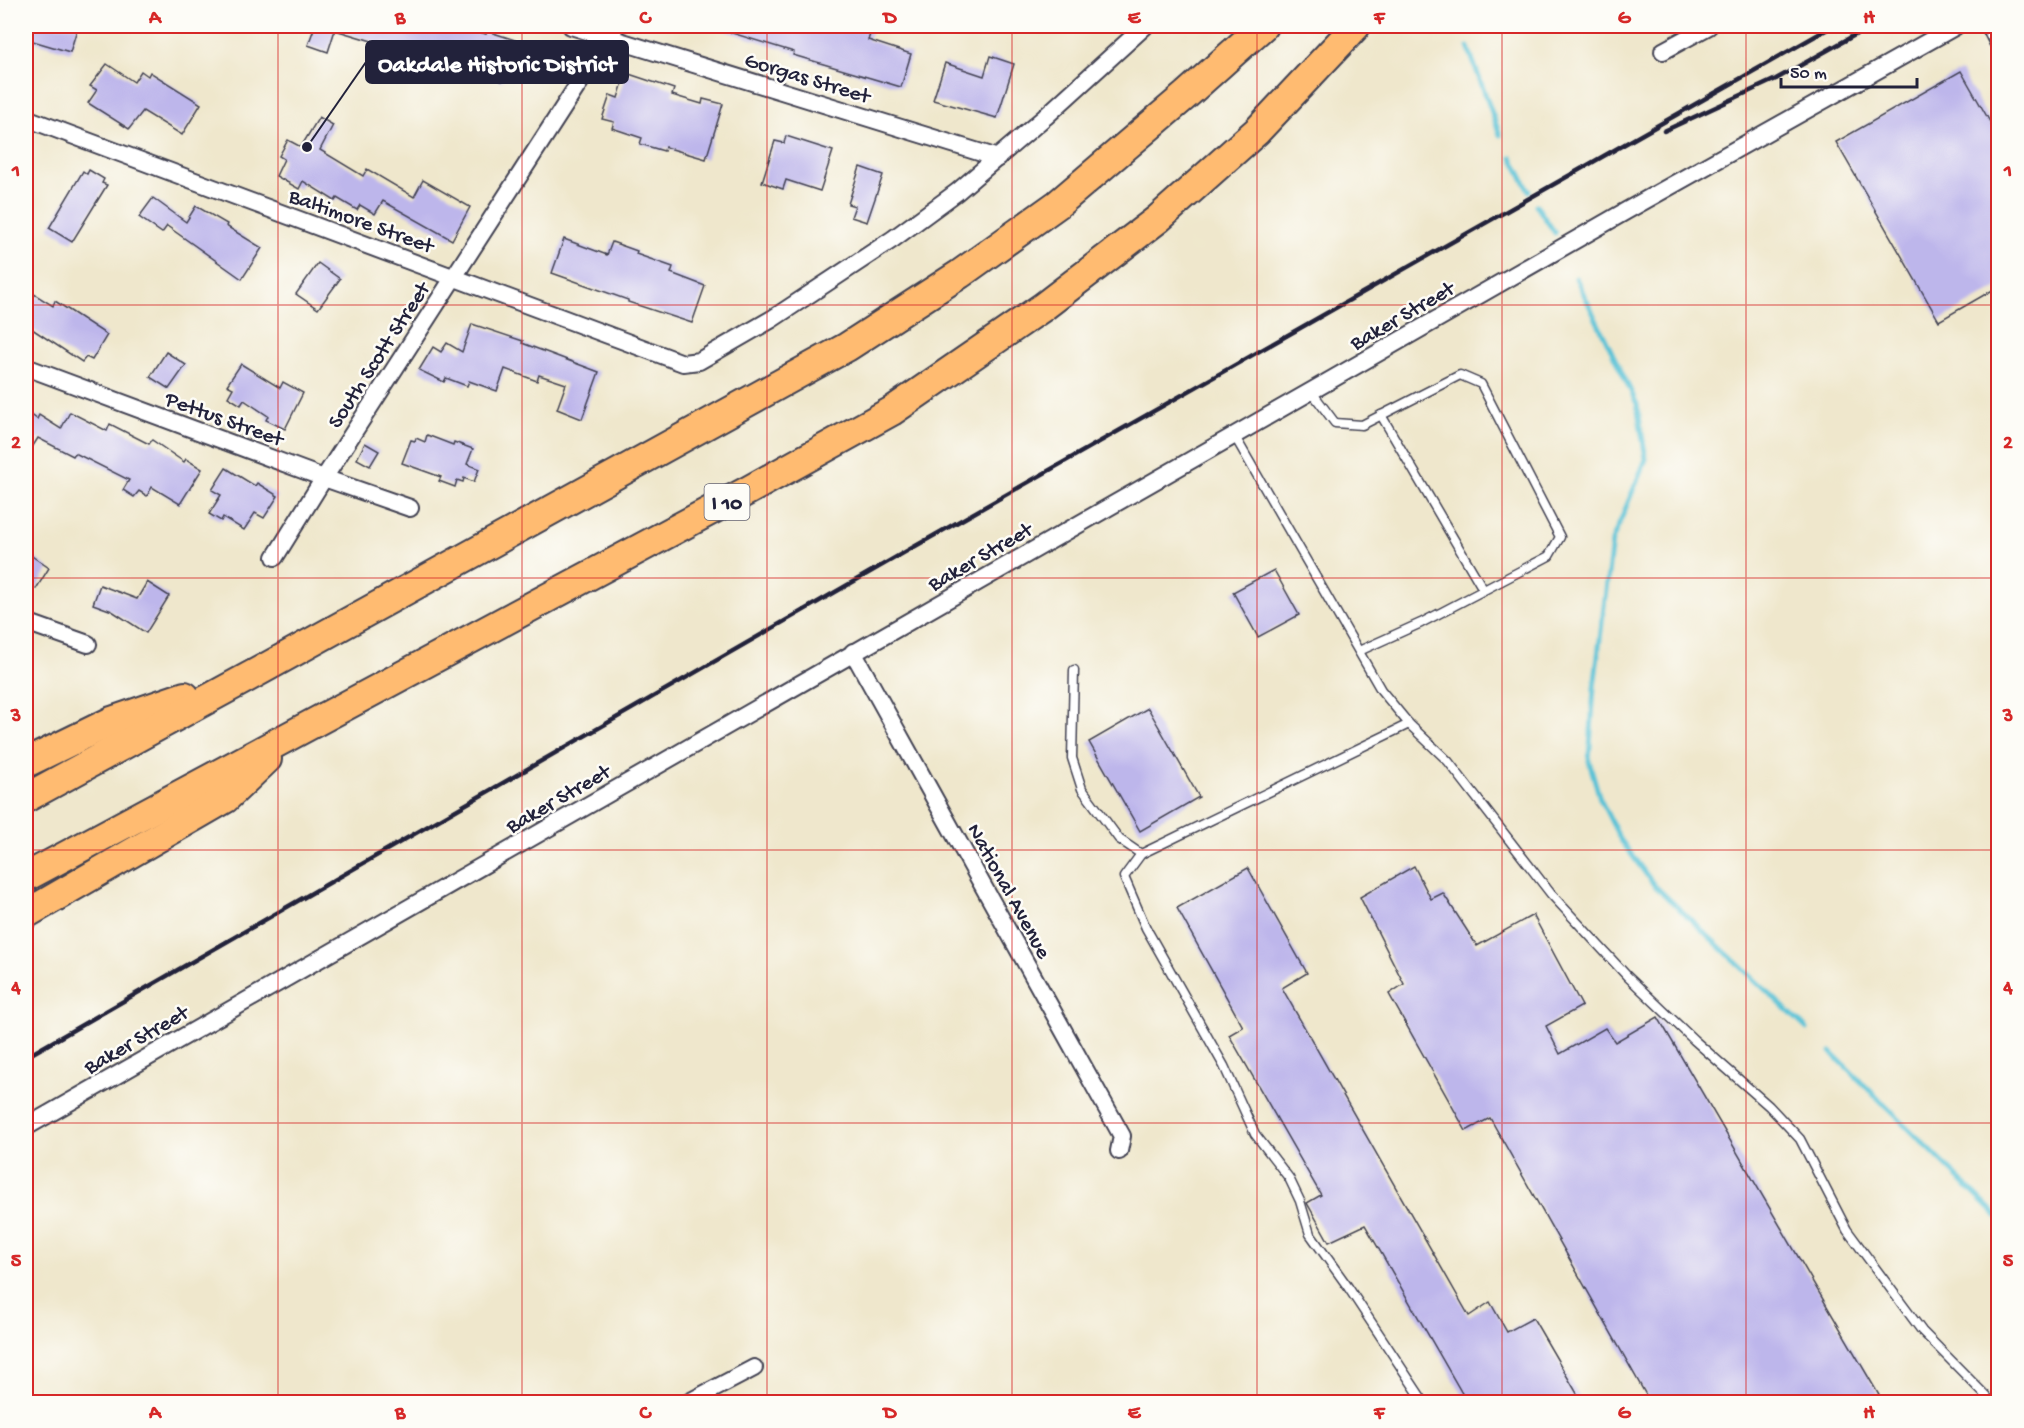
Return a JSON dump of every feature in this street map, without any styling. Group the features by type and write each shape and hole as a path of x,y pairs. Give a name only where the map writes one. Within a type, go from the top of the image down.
{"highway":[{"path":"26,798 847,347 951,280 1058,204 1263,26"},
{"name":"I 10","path":"26,877 750,490 892,411 1043,307 1158,219 1257,131 1356,26"},
{"path":"26,763 112,721 263,669"},
{"path":"26,915 225,799 294,733"}],"street":[{"name":"Gorgas Street","path":"571,26 612,31 998,158"},
{"path":"998,158 1145,26"},
{"path":"1663,51 1709,26"},
{"name":"Baker Street","path":"26,1127 853,652 1956,26"},
{"path":"1990,26 1998,42"},
{"name":"South Scott Street","path":"275,557 612,31"},
{"name":"Baltimore Street","path":"26,118 683,363 699,361 772,319 893,239 957,192 998,158"},
{"name":"Pettus Street","path":"26,367 410,508"},
{"path":"26,622 88,644"},
{"name":"National Avenue","path":"853,652 1122,1136 1119,1151"},
{"path":"688,1402 754,1368"}],"lane":[{"path":"1311,391 1335,423 1362,425 1460,375 1481,384 1560,537 1549,556 1421,623 1359,651"},
{"path":"1381,415 1483,589"},
{"path":"1234,435 1381,690 1409,724 1448,761 1551,894 1627,976 1694,1040 1769,1106 1800,1139 1848,1230 1922,1331 1992,1402"},
{"path":"1074,670 1072,758 1082,789 1119,839 1141,854"},
{"path":"1409,724 1141,854 1124,877 1146,928 1224,1066 1255,1134 1289,1178 1300,1201 1310,1234 1424,1402"}],"building":[{"path":"27,26 78,26 70,52 26,39"},
{"path":"315,26 460,26 486,34 487,31 515,40 502,81 474,72 475,68 427,52 425,57 383,42 382,44 335,30 328,52 308,45"},
{"path":"719,26 873,26 868,40 911,54 901,87 793,55 794,52 719,29"},
{"path":"990,56 1014,64 997,118 933,100 945,63 984,76"},
{"path":"107,64 134,82 141,71 148,76 150,72 201,104 182,135 143,111 129,129 88,103 97,90 90,86"},
{"path":"1961,71 1998,136 1998,287 1939,321 1836,142"},
{"path":"626,73 674,89 672,95 702,104 703,99 723,104 706,159 665,147 664,151 640,144 642,138 612,128 614,122 602,119 610,95 618,98"},
{"path":"319,117 333,125 320,150 363,176 367,169 414,197 423,180 470,207 452,240 383,201 375,214 360,205 357,210 337,198 335,201 303,181 299,189 276,176 284,159 279,156 288,140 301,147"},
{"path":"786,136 833,151 820,191 786,180 783,189 762,182 775,141 784,143"},
{"path":"860,167 883,175 867,222 851,217 855,206 848,204"},
{"path":"89,170 104,179 102,183 107,185 72,242 49,228 83,171 87,174"},
{"path":"153,198 186,222 196,206 262,248 242,279 167,226 162,233 139,217"},
{"path":"564,239 607,255 612,242 637,251 636,254 673,267 671,273 705,286 692,323 552,273"},
{"path":"318,263 340,279 318,309 296,294"},
{"path":"26,289 53,306 55,301 107,335 92,360 86,357 82,362 26,325"},
{"path":"472,324 523,341 522,343 599,372 582,419 557,409 566,384 539,375 537,381 505,369 497,391 469,381 467,386 446,378 444,382 419,370 433,347 441,352 447,343 462,352"},
{"path":"166,352 186,365 169,389 150,377"},
{"path":"241,364 280,388 283,382 303,393 285,429 266,420 268,416 244,400 241,405 228,397 233,388 227,385"},
{"path":"26,411 37,419 39,415 61,429 70,412 107,431 110,424 149,444 152,440 184,462 186,459 202,469 180,504 152,487 147,496 139,491 134,497 123,490 129,480 75,453 73,456 38,438 26,457"},
{"path":"427,435 453,445 454,442 473,449 467,464 479,469 474,482 464,478 463,482 457,480 455,487 439,481 441,477 402,463 411,440 415,441 416,438 425,442"},
{"path":"365,443 379,451 370,466 357,459"},
{"path":"226,468 255,486 257,483 278,496 264,518 255,513 244,530 223,517 221,521 209,514 221,495 212,490"},
{"path":"26,552 49,568 36,589 26,583"},
{"path":"1274,570 1299,615 1258,637 1233,592"},
{"path":"147,582 169,596 146,633 112,611 93,604 100,585 137,599"},
{"path":"1148,708 1199,797 1140,831 1089,742"},
{"path":"1414,866 1431,899 1443,893 1477,946 1533,915 1582,1006 1546,1026 1560,1054 1605,1028 1615,1042 1658,1017 1883,1402 1650,1402 1490,1118 1466,1131 1389,994 1404,984 1360,897"},
{"path":"1248,868 1307,973 1282,988 1469,1316 1490,1302 1507,1332 1533,1318 1582,1402 1467,1402 1365,1225 1329,1242 1307,1203 1321,1195 1229,1035 1243,1027 1177,908"}],"waterway":[{"path":"1468,47 1500,135"},
{"path":"1512,157 1529,191"},
{"path":"1536,205 1555,233"},
{"path":"1576,278 1637,404 1646,459 1612,541 1594,688 1589,761 1600,799 1620,839 1654,885 1807,1029"},
{"path":"1831,1052 1998,1217"}],"railway":[{"path":"26,1057 905,552 1833,26"},
{"path":"1664,131 1776,79 1871,26"}],"place":[{"name":"Oakdale Historic District","path":"307,147"}]}
